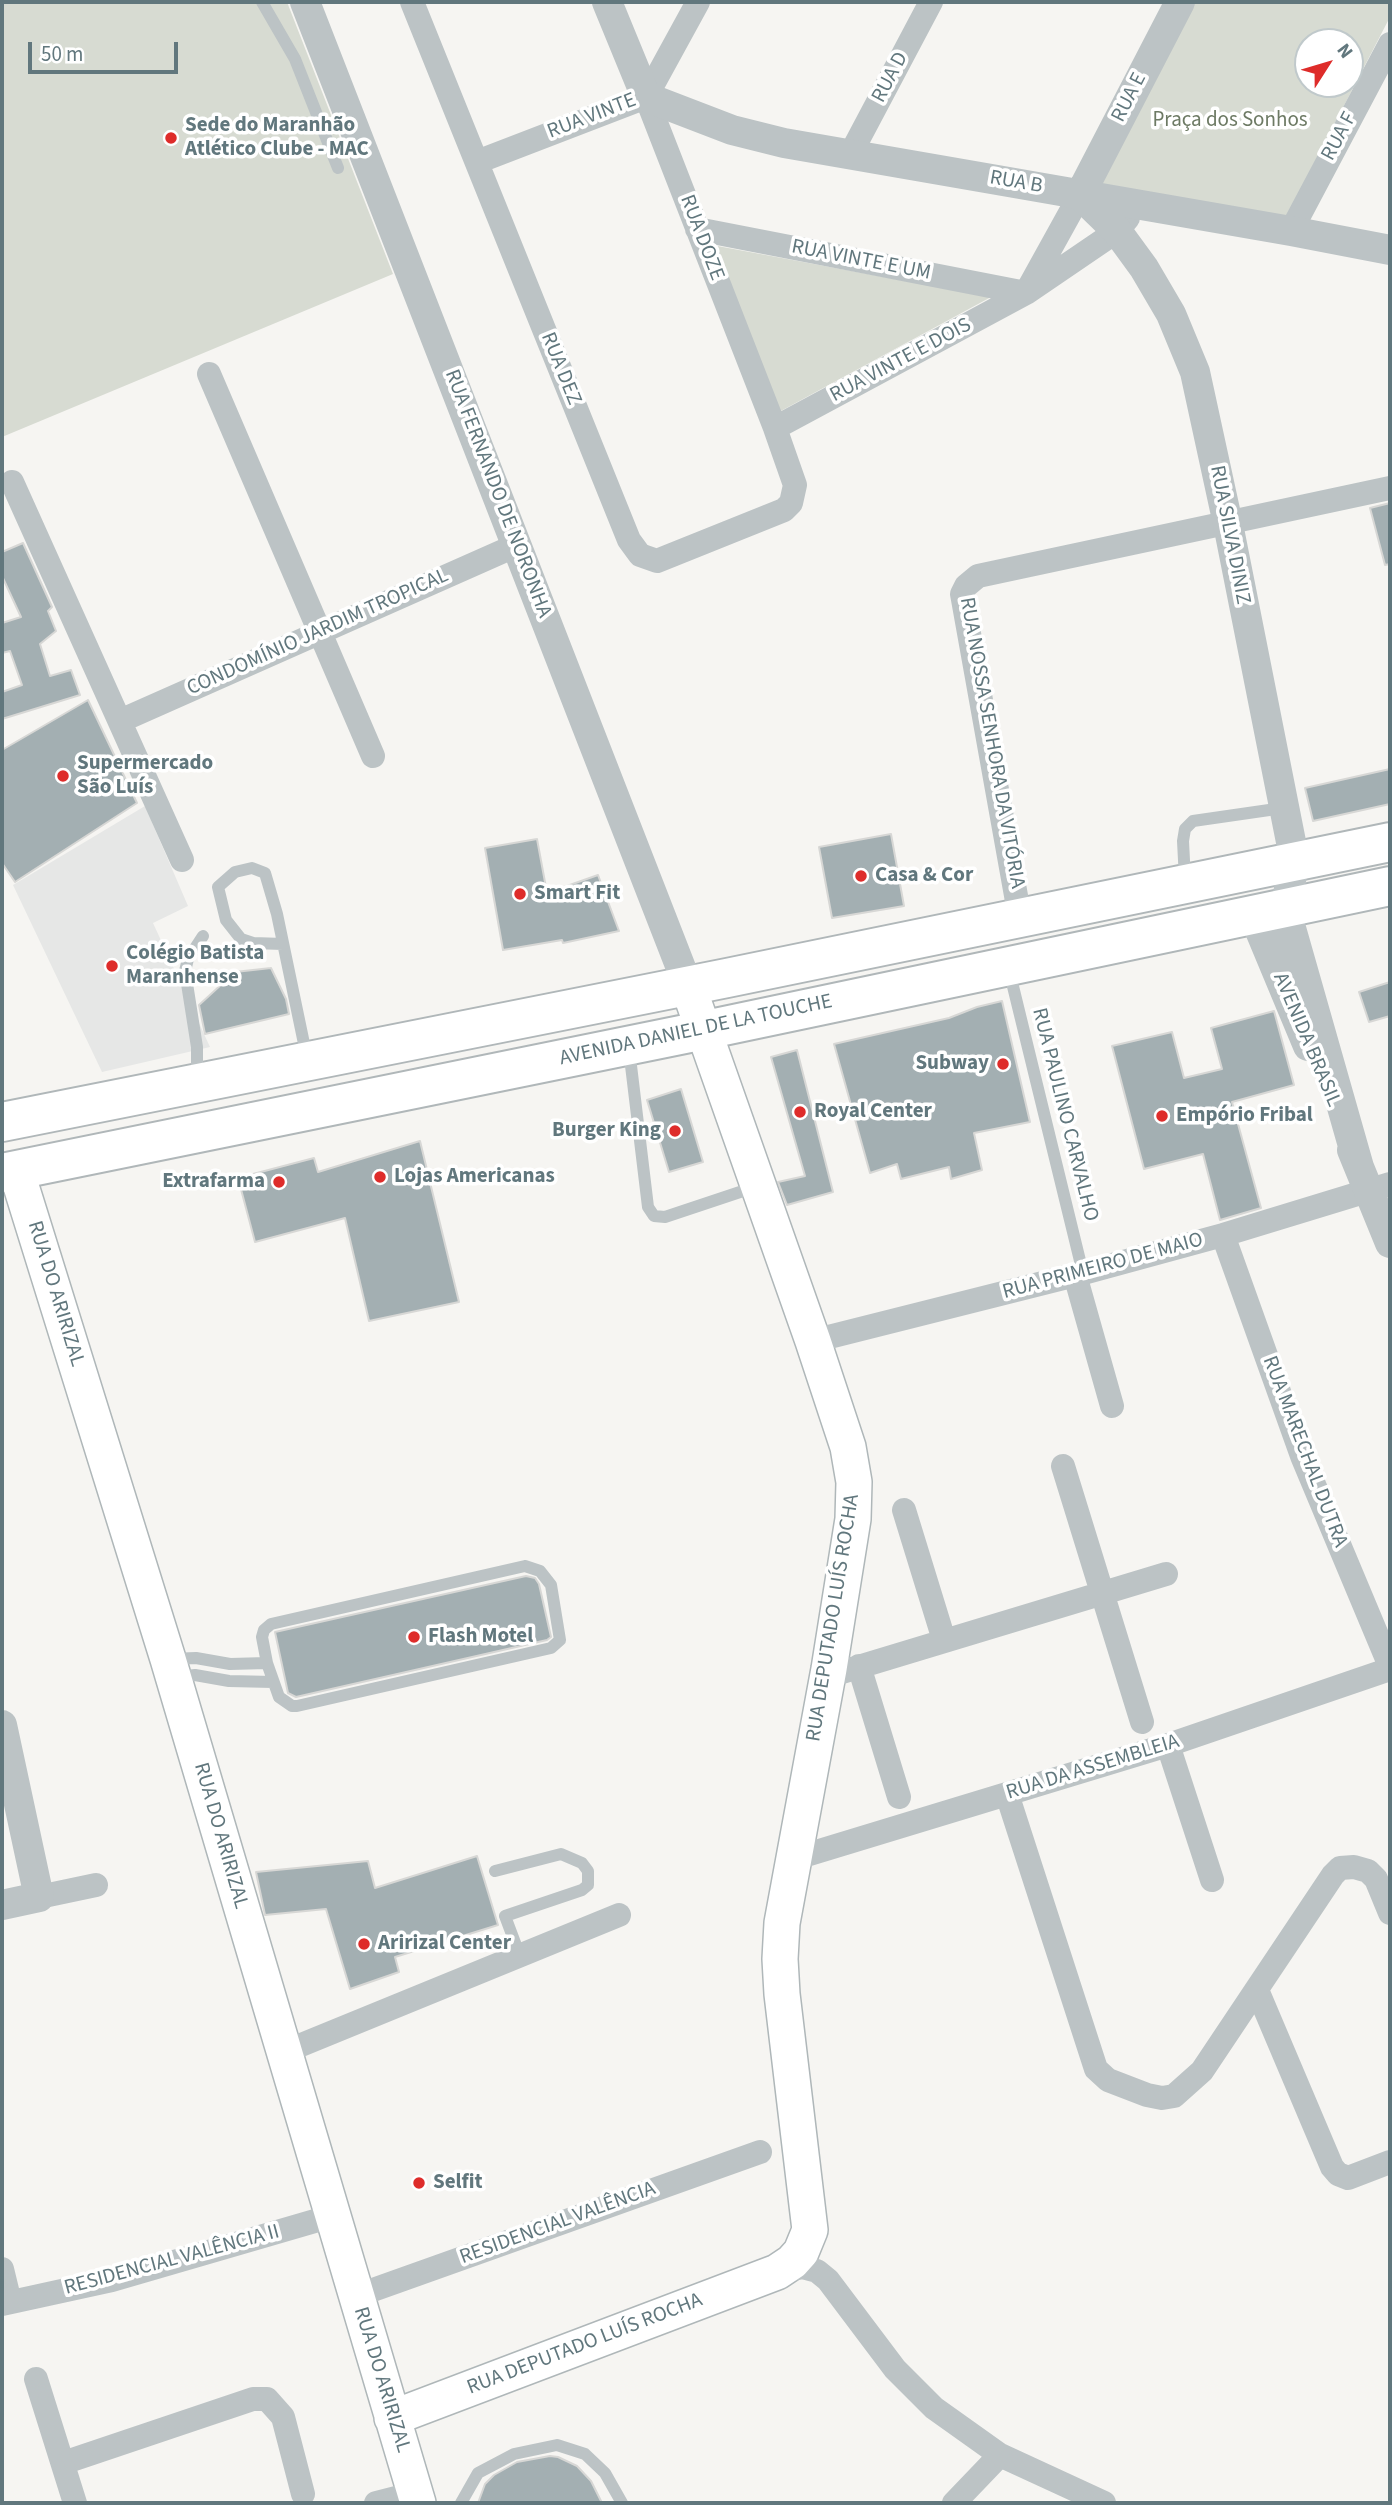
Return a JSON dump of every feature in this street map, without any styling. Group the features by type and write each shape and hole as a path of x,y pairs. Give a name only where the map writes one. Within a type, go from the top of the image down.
{"main road":[{"path":"2,1122 688,986 1390,842"},
{"path":"1249,871 1269,911"},
{"name":"AVENIDA DANIEL DE LA TOUCHE","path":"9,1172 1390,886"},
{"name":"RUA DEPUTADO LUÍS ROCHA","path":"392,2418 778,2272 801,2252 810,2230 782,1994 782,1923 793,1859 844,1668 854,1482 848,1447 813,1341 688,986"},
{"name":"RUA DO ARIRIZAL","path":"9,1172 171,1668 416,2498"}],"street":[{"name":"RUA FERNANDO DE NORONHA","path":"305,2 688,986"},
{"name":"RUA DEZ","path":"412,2 629,540 640,555 656,561 664,560 784,510 791,503 794,494 793,476"},
{"name":"RUA DOZE","path":"607,2 793,476"},
{"name":"RUA VINTE","path":"477,162 646,96 698,2"},
{"name":"RUA D","path":"851,153 931,2"},
{"name":"RUA E","path":"1080,195 1180,2"},
{"name":"RUA F","path":"1291,231 1390,44"},
{"name":"RUA B","path":"646,96 732,130 784,143 1390,250"},
{"name":"RUA SILVA DINIZ","path":"1080,195 1117,231 1159,291 1195,372 1228,524 1294,862 1269,911"},
{"path":"1026,293 1080,195"},
{"name":"RUA VINTE E DOIS","path":"775,428 1026,293 1117,231 1128,219 1148,206"},
{"name":"RUA VINTE E UM","path":"697,229 1026,293"},
{"path":"209,374 373,756"},
{"path":"12,482 182,860"},
{"name":"RUA NOSSA SENHORA DA VITÓRIA","path":"1020,918 962,594 966,586 978,576 1390,488"},
{"name":"CONDOMÍNIO JARDIM TROPICAL","path":"120,722 517,545"},
{"name":"AVENIDA BRASIL","path":"1269,911 1373,1180 1390,1243"},
{"name":"RUA PRIMEIRO DE MAIO","path":"813,1341 1223,1235 1373,1180"},
{"name":"RUA MARECHAL DUTRA","path":"1223,1235 1302,1456 1390,1668"},
{"path":"1079,1274 1112,1406"},
{"path":"1063,1466 1142,1721"},
{"path":"904,1510 944,1640"},
{"path":"899,1797 844,1668 1166,1574"},
{"name":"RUA DA ASSEMBLEIA","path":"793,1859 1168,1745 1390,1668"},
{"path":"2,1725 39,1897"},
{"path":"1168,1745 1212,1880"},
{"path":"1007,1794 1096,2069 1108,2080 1147,2095 1162,2098 1174,2096 1202,2071 1340,1868 1354,1867 1368,1871 1376,1879 1390,1913"},
{"path":"2,1905 96,1885"},
{"path":"284,2052 619,1915"},
{"path":"1257,1990 1332,2167 1338,2174 1348,2178 1390,2162"},
{"name":"RESIDENCIAL VALÊNCIA","path":"356,2296 760,2152"},
{"name":"RESIDENCIAL VALÊNCIA II","path":"2,2269 6,2303 112,2280 332,2216"},
{"name":"RUA DEPUTADO LUÍS ROCHA","path":"810,2230 828,2280 895,2369 934,2408 1000,2455 1104,2503"},
{"name":"RUA DEPUTADO LUÍS ROCHA","path":"778,2272 792,2268 810,2268 828,2280"},
{"path":"36,2379 75,2503"},
{"path":"63,2463 253,2399 267,2399 283,2417 303,2494"},
{"path":"954,2503 1000,2455"},
{"path":"376,2503 416,2498"}],"lane":[{"path":"262,2 295,59 338,168"},
{"path":"1185,884 1183,841 1185,829 1193,821 1283,808"},
{"path":"283,944 253,943 241,939 226,920 218,887 235,872 252,868 265,873 283,944 307,1062"},
{"path":"197,1084 197,1047 185,971 187,959 203,936"},
{"name":"RUA PAULINO CARVALHO","path":"1008,966 1079,1274"},
{"path":"629,1045 648,1207 654,1216 665,1217 759,1185"},
{"path":"525,1566 540,1571 551,1585 560,1640 545,1650 292,1706 282,1702 273,1682 262,1637 264,1630 278,1621 525,1566"},
{"path":"171,1668 196,1658 230,1664 267,1663"},
{"path":"171,1668 229,1682 273,1682"},
{"path":"495,1871 561,1854 582,1863 588,1871 588,1885 582,1890 505,1916 520,1956"},
{"path":"461,2503 478,2473 514,2454 557,2445 585,2454 605,2473 622,2503"}],"shaded area":[{"name":"Colégio Batista Maranhense","path":"145,806 188,906 153,923 210,1047 102,1072 13,885"}],"green space":[{"name":"Sede do Maranhão Atlético Clube - MAC","path":"2,2 287,2 393,274 2,437"},
{"name":"Praça dos Sonhos","path":"1193,2 1390,2 1390,17 1364,67 1364,28 1294,28 1294,98 1348,98 1284,221 1099,186"},
{"path":"712,245 991,297 779,412"}],"building":[{"path":"1390,503 1390,564 1385,565 1370,508"},
{"path":"23,543 52,607 48,611 56,631 40,644 50,676 71,670 80,695 2,719 2,692 22,685 10,651 2,653 2,623 21,617 2,576 2,552"},
{"name":"Supermercado São Luís","path":"88,700 137,803 15,882 2,863 2,750"},
{"path":"1390,769 1390,804 1313,821 1305,788"},
{"name":"Casa & Cor","path":"891,834 904,906 832,918 819,847"},
{"name":"Smart Fit","path":"537,839 547,893 598,875 619,931 563,943 562,940 503,950 485,848"},
{"path":"271,968 286,999 289,1014 205,1034 199,1005 235,972"},
{"path":"1390,982 1390,1016 1369,1022 1359,992"},
{"path":"1002,1001 1030,1122 974,1133 982,1170 951,1179 949,1167 901,1179 897,1164 870,1173 834,1044 949,1018"},
{"path":"1274,1011 1294,1085 1232,1102 1261,1208 1220,1220 1203,1154 1144,1169 1112,1046 1172,1032 1184,1078 1222,1069 1211,1028"},
{"name":"Royal Center","path":"797,1050 833,1192 787,1205 778,1182 805,1176 771,1057"},
{"name":"Burger King","path":"681,1089 703,1162 669,1172 647,1100"},
{"path":"420,1141 459,1302 369,1321 345,1218 255,1242 238,1178 314,1158 318,1172"},
{"name":"Flash Motel","path":"526,1576 535,1578 539,1584 551,1637 547,1640 296,1697 288,1693 275,1632"},
{"path":"477,1856 498,1925 395,1957 399,1972 350,1989 326,1909 265,1915 256,1872 368,1861 375,1888"},
{"path":"550,2456 577,2466 591,2481 602,2503 478,2503 485,2484 494,2475 517,2462"}],"place":[{"name":"Sede do Maranhão Atlético Clube - MAC","path":"171,138"},
{"name":"Supermercado São Luís","path":"63,776"},
{"name":"Casa & Cor","path":"861,876"},
{"name":"Smart Fit","path":"520,894"},
{"name":"Colégio Batista Maranhense","path":"112,966"},
{"name":"Subway","path":"1003,1064"},
{"name":"Royal Center","path":"800,1112"},
{"name":"Empório Fribal","path":"1162,1116"},
{"name":"Burger King","path":"675,1131"},
{"name":"Lojas Americanas","path":"380,1177"},
{"name":"Extrafarma","path":"279,1182"},
{"name":"Flash Motel","path":"414,1637"},
{"name":"Aririzal Center","path":"364,1944"},
{"name":"Selfit","path":"419,2183"}]}
